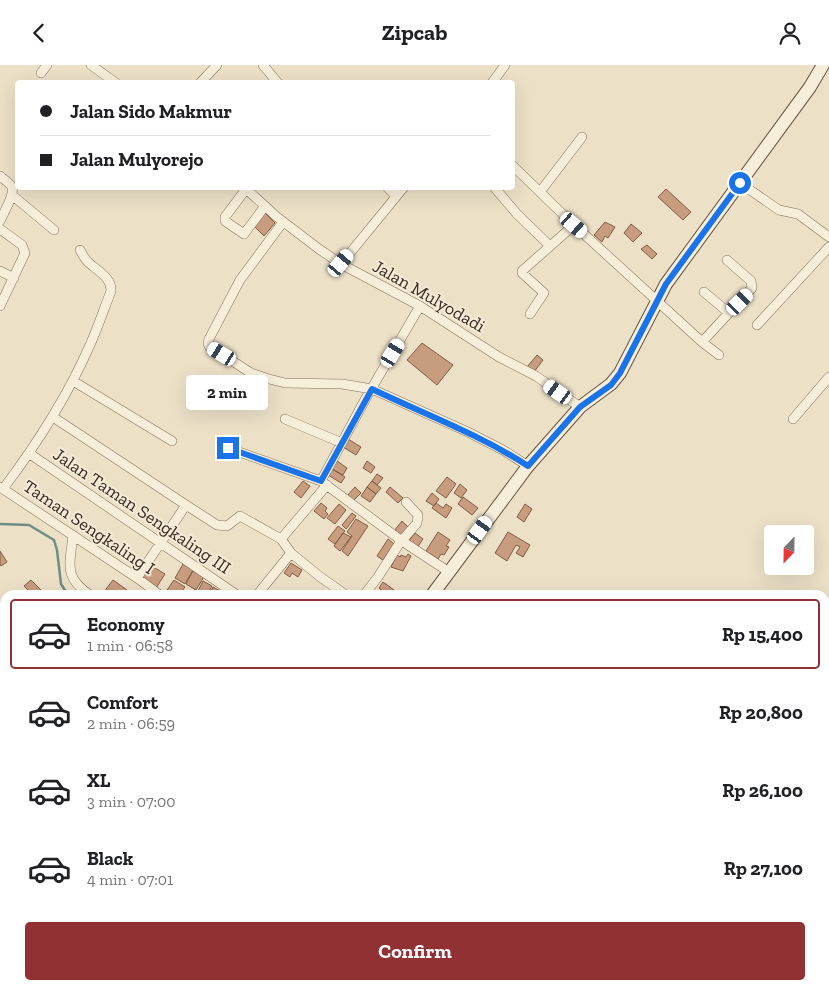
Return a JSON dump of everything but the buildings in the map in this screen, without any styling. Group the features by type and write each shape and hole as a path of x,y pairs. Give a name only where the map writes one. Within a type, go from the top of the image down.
{"main road":[{"path":"436,590 528,466 580,407 611,385 620,373 637,343 657,299 810,87 823,65"}],"street":[{"path":"41,73 47,65"},
{"path":"91,65 112,80"},
{"path":"203,80 216,65"},
{"path":"263,65 276,80"},
{"path":"494,80 505,65"},
{"path":"540,192 582,137"},
{"path":"515,168 574,225 702,342 719,355"},
{"path":"0,176 12,187 12,195 0,221"},
{"path":"740,183 779,210 798,214 829,237"},
{"path":"244,190 224,218 225,221 244,234 266,206"},
{"name":"Jalan Mulyodadi","path":"247,190 283,222 319,249 420,306 499,357 536,376 580,407"},
{"path":"390,190 396,196"},
{"path":"341,263 401,190"},
{"path":"497,190 517,214 549,245"},
{"path":"12,195 54,230"},
{"path":"283,222 240,280 208,344 212,348 262,377 285,383 342,384 370,392 468,432 503,450 528,466"},
{"path":"530,314 544,293 522,271 549,245 574,225"},
{"path":"0,229 25,249 25,253 0,306"},
{"path":"757,325 829,247"},
{"path":"1,488 30,454 53,417 90,345 111,286 104,275 89,263 80,250"},
{"path":"702,342 751,291 753,285 728,260"},
{"path":"0,271 14,278"},
{"path":"704,292 729,313"},
{"path":"281,539 324,483 342,443 420,306"},
{"path":"793,419 829,377"},
{"path":"72,381 172,441"},
{"path":"53,417 217,525 227,526 240,516 281,539 292,553 339,590"},
{"path":"285,419 342,443"},
{"path":"228,448 324,483 402,541 449,572"},
{"name":"Jalan Taman Sengkaling III","path":"30,454 230,590"},
{"name":"Taman Sengkaling I","path":"1,488 153,590"},
{"path":"368,590 418,519 418,515 406,502"},
{"path":"137,578 186,505"},
{"path":"73,535 70,567 72,580 82,590"},
{"path":"262,590 292,553"}],"waterway":[{"path":"0,524 29,525 54,540 61,584 65,590"}],"route":[{"path":"228,448 321,481 372,389 468,432 503,450 528,466 580,407 611,385 620,373 666,284 740,183"}]}
